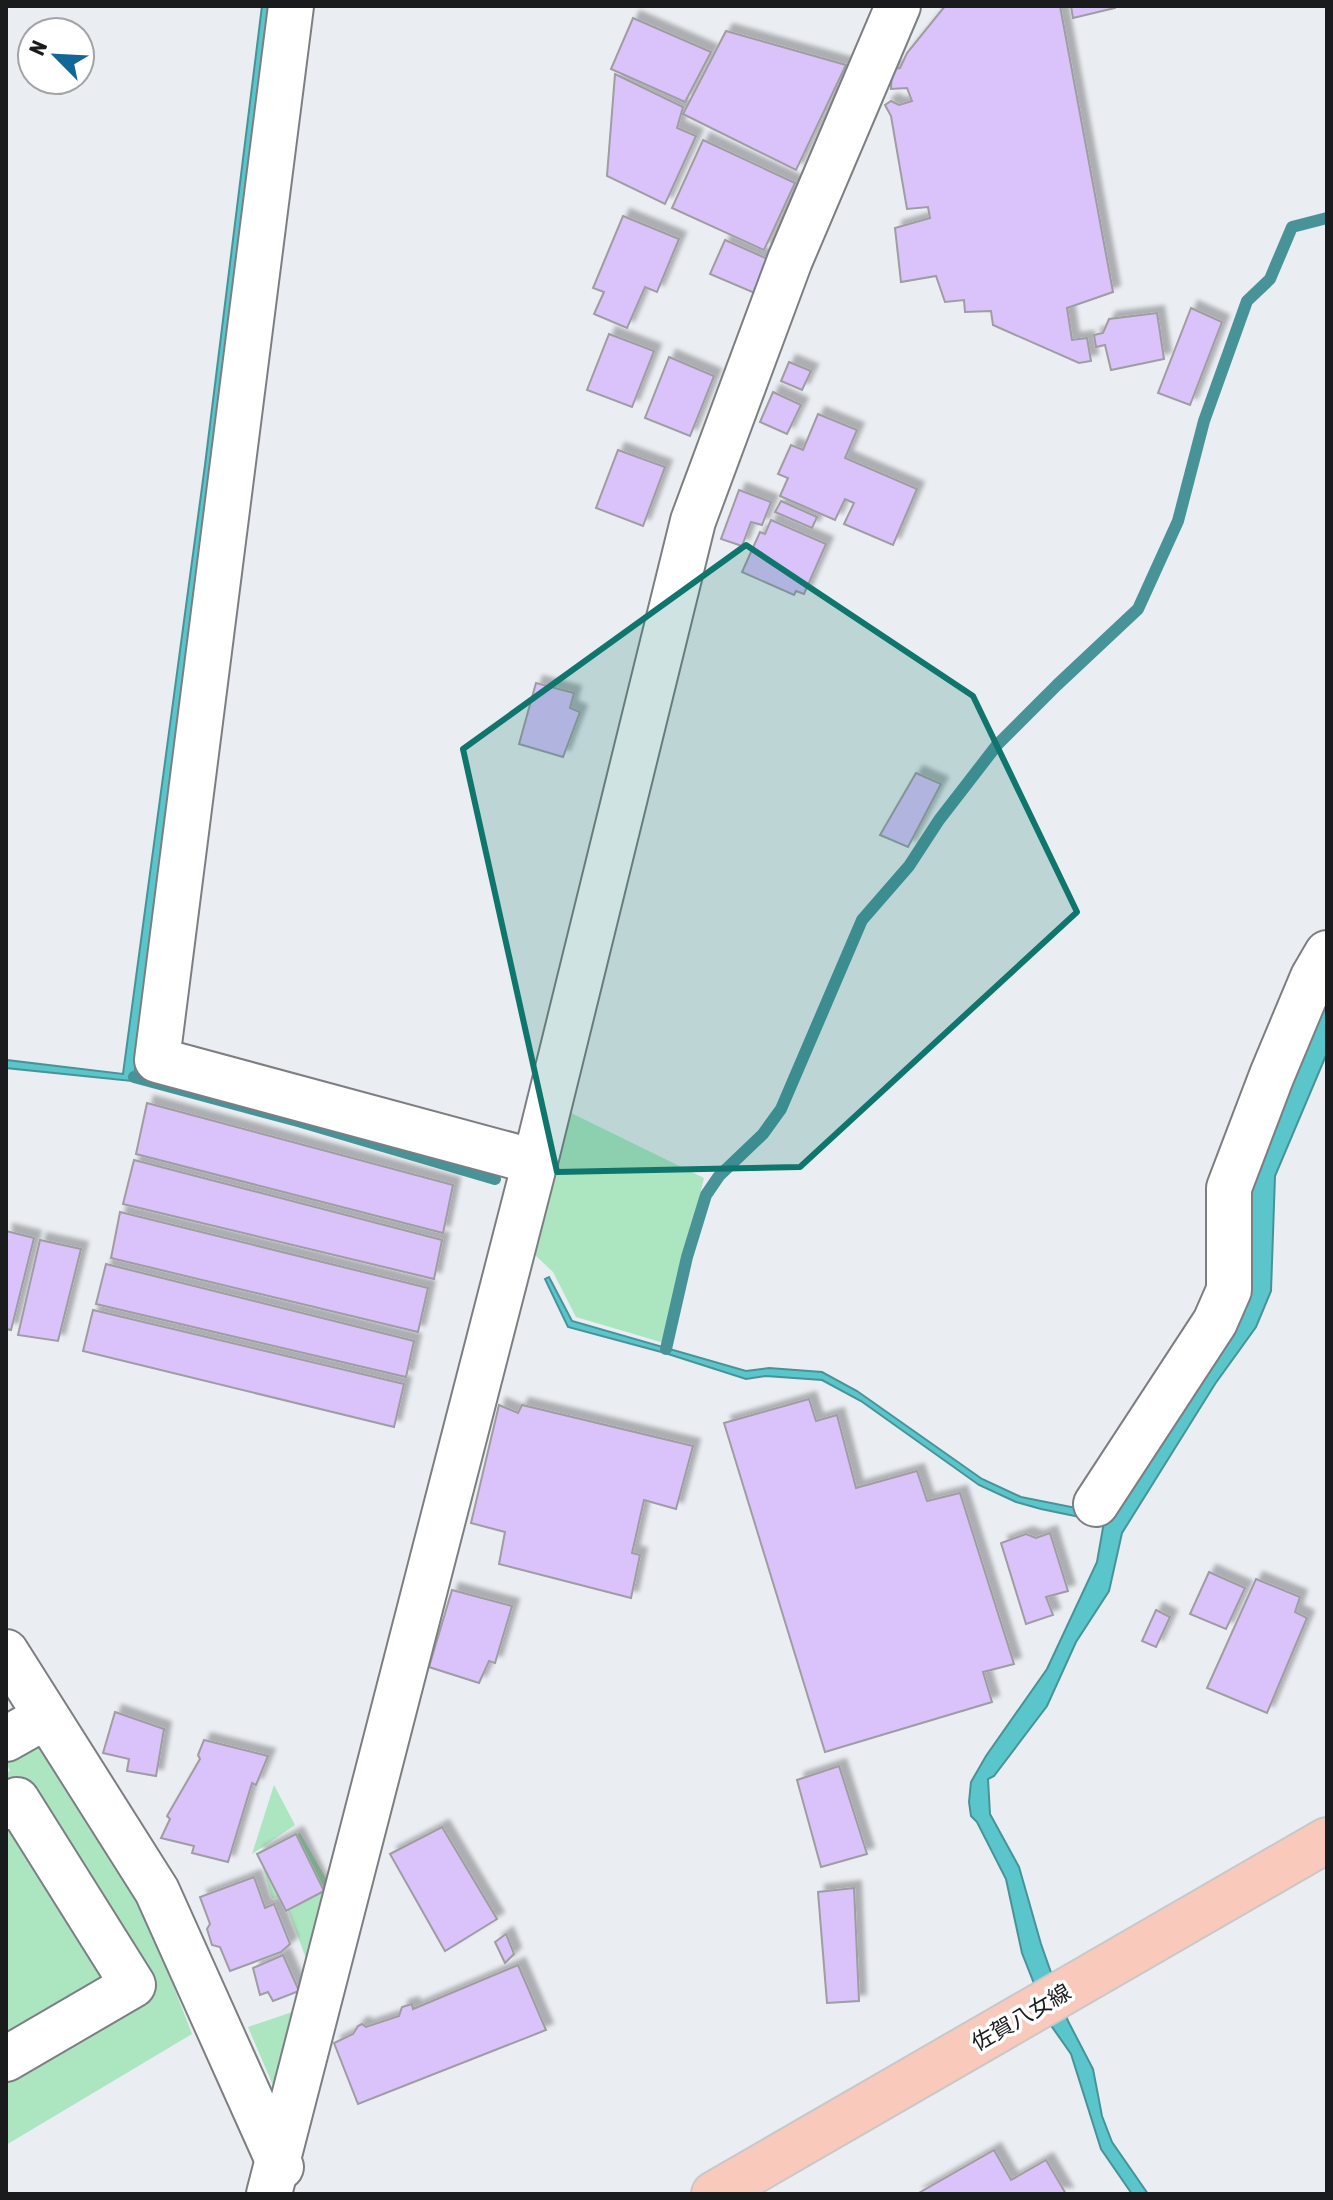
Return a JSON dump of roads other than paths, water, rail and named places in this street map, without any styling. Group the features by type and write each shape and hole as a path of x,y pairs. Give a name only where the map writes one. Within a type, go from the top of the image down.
{"main road":[{"name":"佐賀八女線","path":"714,2194 1327,1840"}],"street":[{"path":"291,6 157,1060 535,1162"},
{"path":"280,2182 693,521 790,260 898,6"},
{"path":"1096,1504 1215,1322 1229,1290 1229,1188 1302,1003 1327,953"},
{"path":"6,1652 157,1891 280,2182"},
{"path":"6,1739 45,1717"},
{"path":"6,1807 17,1800 133,1985 6,2059"}],"water":[{"path":"262,6 271,6 134,1077 132,1081 6,1068 6,1060 123,1074 205,465"},
{"path":"1327,999 1327,1053 1275,1176 1271,1291 1256,1327 1215,1384 1122,1533 1109,1591 1076,1642 1047,1706 994,1776 988,1779 990,1814 1019,1867 1068,2021 1093,2069 1102,2116 1112,2142 1148,2194 1132,2194 1101,2149 1071,2054 1050,2024 1022,1953 1006,1879 971,1816 969,1802 971,1782 986,1756 1047,1669 1097,1562 1104,1522 1016,1502 979,1485 861,1401 822,1380 766,1376 746,1379 568,1327 545,1279 549,1277 572,1321 746,1371 769,1368 822,1372 857,1391 982,1479 1021,1497 1076,1508 1219,1347 1249,1169"}],"waterway":[{"path":"666,1349 687,1257 706,1195 719,1176 763,1134 781,1109 862,920 909,866 939,820 997,745 1138,609 1178,521 1204,421 1247,301 1270,279 1292,227 1327,218"},
{"path":"134,1077 495,1179"}]}
